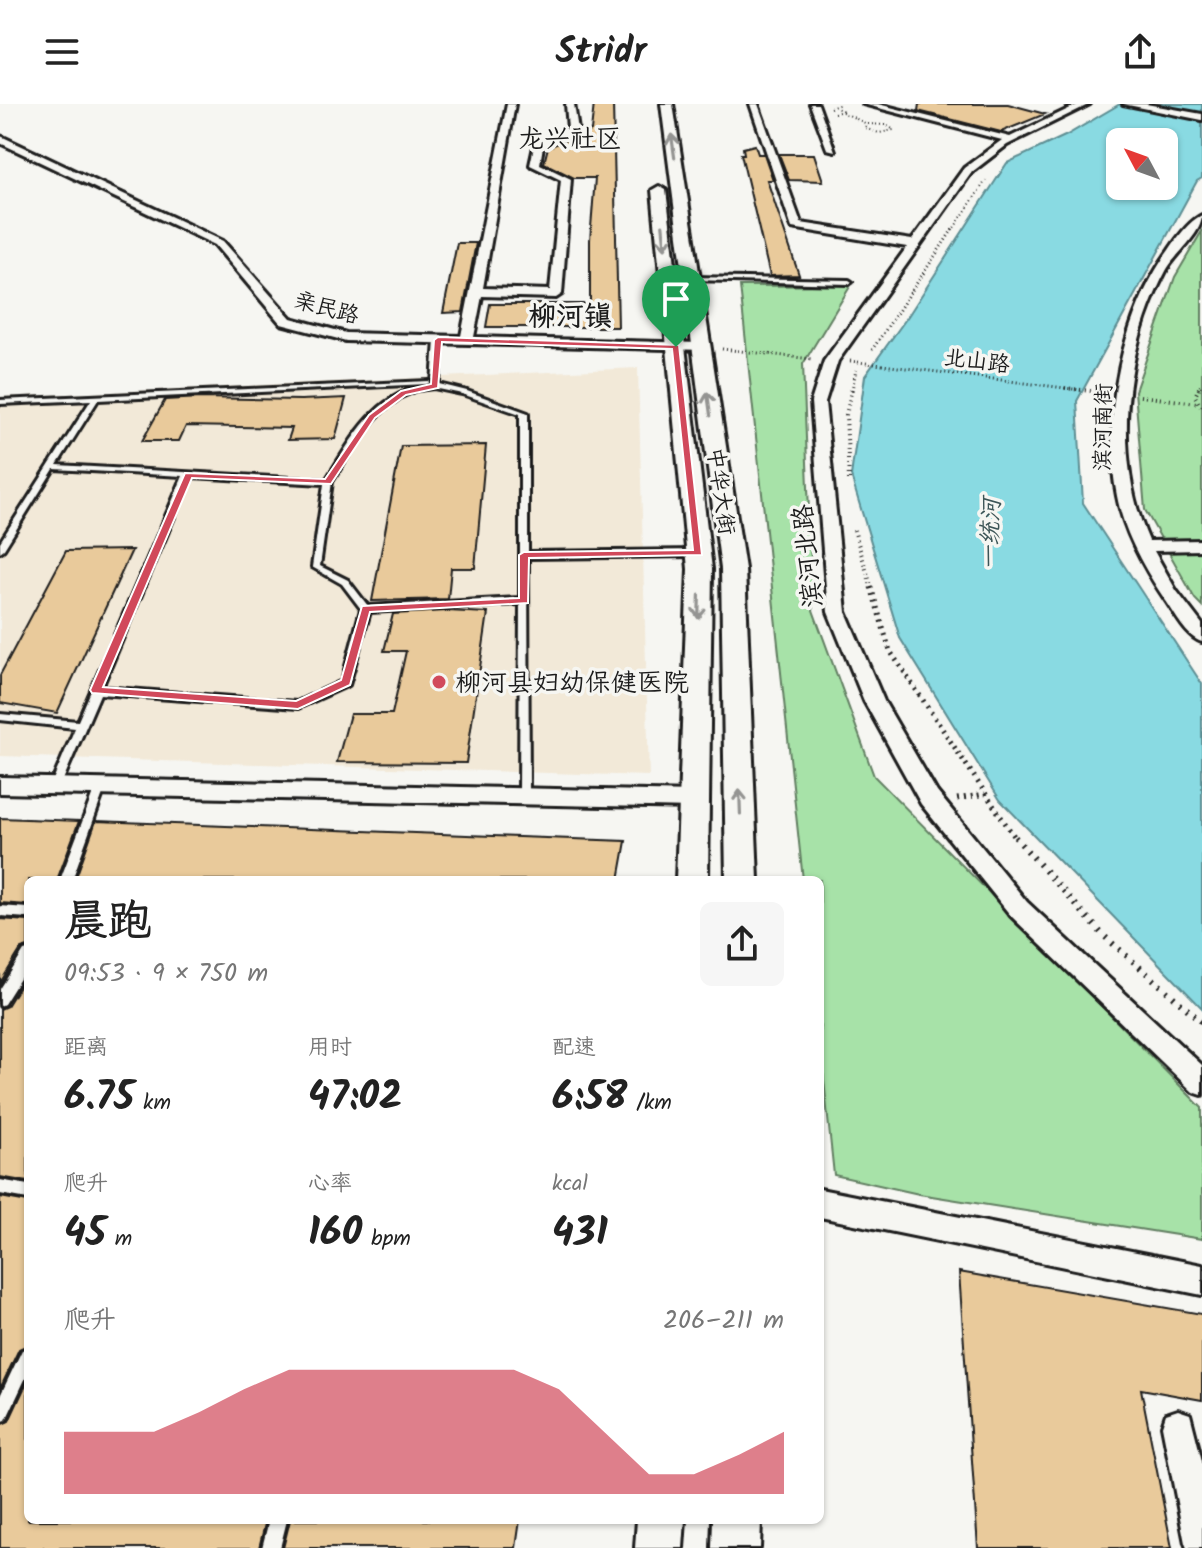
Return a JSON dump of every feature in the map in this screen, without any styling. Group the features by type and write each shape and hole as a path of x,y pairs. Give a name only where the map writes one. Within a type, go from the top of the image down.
{"main road":[{"name":"中华大街","path":"650,104 698,553 692,876"},
{"name":"中华大街","path":"667,104 733,569 742,876"},
{"path":"659,1548 661,1524"},
{"path":"736,1548 737,1524"}],"street":[{"path":"467,341 511,104"},
{"path":"476,292 556,294 566,179 535,165 538,144 573,130 570,104"},
{"path":"754,104 796,226 913,244"},
{"path":"814,104 832,149"},
{"path":"871,104 1012,140"},
{"name":"滨河北路","path":"1086,104 1012,140 968,170 831,361 818,402 837,612 874,701 929,798 1019,909 1202,1083"},
{"path":"1128,104 1202,115"},
{"path":"1144,104 1202,115"},
{"name":"亲民路","path":"0,139 219,243 286,321 346,337 701,347"},
{"name":"滨河南街","path":"1202,218 1161,268 1145,298 1127,356 1120,456 1127,506 1143,546 1193,614 1202,636"},
{"path":"1143,546 1202,545"},
{"path":"0,785 694,800"},
{"path":"824,1204 1202,1280"},
{"path":"1178,1426 1202,1543"}],"lane":[{"path":"692,279 849,282"},
{"path":"435,384 438,340"},
{"path":"366,609 345,582 316,567 328,482 372,417 404,393 435,384"},
{"path":"0,402 435,384 524,413 524,797"},
{"path":"0,549 96,397"},
{"path":"52,467 328,482"},
{"path":"55,787 188,475"},
{"path":"524,555 698,553"},
{"path":"366,609 524,601"},
{"path":"96,690 298,705 346,683 366,609"},
{"path":"0,717 81,725"},
{"path":"67,876 100,788"},
{"path":"0,911 24,913"},
{"path":"0,1000 24,961"},
{"path":"0,1187 24,1191"},
{"path":"0,1414 24,1364"},
{"path":"271,1548 277,1524"}],"path":[{"path":"836,108 841,104"},
{"path":"842,112 868,124 886,125 894,130 872,132 864,128 868,124"},
{"path":"872,350 991,174"},
{"name":"北山路","path":"701,347 850,361 1099,392"},
{"path":"849,489 846,415 856,370"},
{"path":"1202,383 1196,390 1197,403 1202,409"},
{"path":"1122,394 1197,403"},
{"path":"851,518 866,580 890,651 1021,847 1103,935 1202,1022"},
{"path":"952,799 985,794"}],"shaded area":[{"path":"638,368 649,776 0,756 0,397"}],"green space":[{"path":"1202,231 1202,606 1195,599 1145,510 1135,391 1175,277"},
{"path":"851,285 803,364 813,610 874,776 1202,1108 1202,1239 919,1194 834,1175 824,1080 824,876 803,876 740,286"}],"water":[{"name":"一统河","path":"1120,104 1202,104 1202,178 1197,181 1077,401 1083,503 1202,684 1202,1008 1000,800 900,638 851,476 865,376 908,316 1007,163 1067,135"}],"building":[{"path":"594,104 613,104 618,327 486,327 490,304 590,304 590,240 595,178 574,178 544,163 548,147 591,131"},
{"path":"919,104 1008,104 1045,114 1001,132 918,111"},
{"path":"755,145 758,154 764,154 773,180 767,180 799,275 770,276 741,154 744,154 743,148"},
{"path":"779,154 814,154 823,181 789,180"},
{"path":"457,243 476,243 463,312 443,313"},
{"path":"346,398 335,439 288,440 292,428 186,426 179,441 142,441 165,400"},
{"path":"486,445 475,568 451,568 448,599 372,601 401,446"},
{"path":"132,550 57,713 0,703 0,675 66,551"},
{"name":"柳河县妇幼保健医院","path":"447,611 488,613 466,763 337,762 350,714 392,714 406,651 384,651 393,614"},
{"path":"0,818 79,821 58,876 24,876 24,905 0,903"},
{"path":"96,821 626,841 620,876 76,876"},
{"path":"0,919 24,921 24,948 0,983"},
{"path":"24,978 24,1181 0,1177 0,1009 7,1006"},
{"path":"0,1197 24,1201 24,1347 19,1349 0,1389"},
{"path":"959,1272 1202,1314 1202,1400 1141,1389 1172,1548 978,1548"},
{"path":"24,1389 24,1524 265,1524 259,1548 0,1548 0,1425 9,1421"},
{"path":"289,1524 519,1524 516,1548 283,1548"}],"place":[{"name":"柳河县妇幼保健医院","path":"439,682"}],"district":[{"name":"龙兴社区","path":"570,138"},
{"name":"柳河镇","path":"570,315"}],"route":[{"path":"438,340 676,347 698,553 524,555 524,601 366,609 346,683 298,705 96,690 188,475 328,482 372,417 404,393 435,386 438,340"}]}
